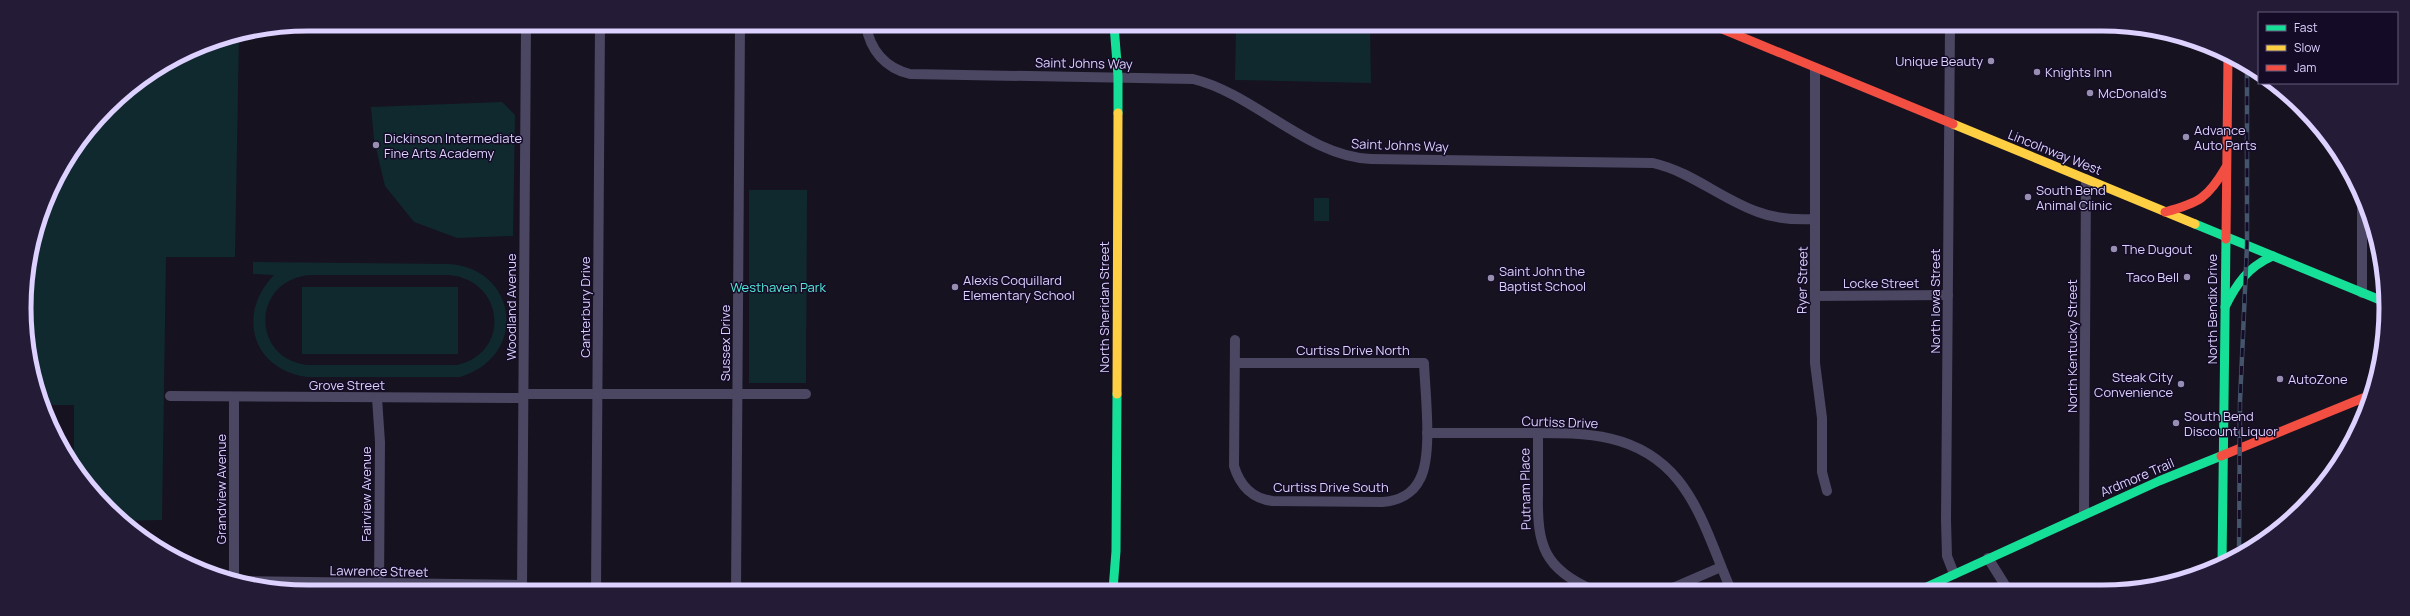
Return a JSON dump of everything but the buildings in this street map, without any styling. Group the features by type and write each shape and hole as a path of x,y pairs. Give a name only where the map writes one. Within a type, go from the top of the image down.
{"street":[{"name":"Woodland Avenue","path":"522,585 526,31"},
{"name":"Canterbury Drive","path":"596,585 600,31"},
{"name":"Sussex Drive","path":"736,585 740,31"},
{"name":"Saint Johns Way","path":"868,31 871,44 884,61 901,72 920,74 1180,77 1216,85 1322,147 1348,157 1370,159 1653,163 1682,172 1757,212 1781,218 1815,219"},
{"name":"North Sheridan Street","path":"1113,585 1116,543 1118,76 1114,31"},
{"name":"Lincolnway West","path":"1727,31 2379,299"},
{"name":"North Iowa Street","path":"1950,31 1946,541 1947,556 1954,574"},
{"name":"North Bendix Drive","path":"2222,557 2228,62"},
{"name":"Ryer Street","path":"1815,68 1815,363 1822,418 1822,472 1828,491"},
{"path":"2165,212 2203,200 2212,193 2226,167"},
{"name":"North Kentucky Street","path":"2084,514 2086,179"},
{"path":"2362,213 2362,293"},
{"path":"2225,307 2239,279 2256,263 2273,256"},
{"name":"Locke Street","path":"1815,296 1948,295"},
{"name":"Curtiss Drive South","path":"1235,340 1234,466 1239,479 1247,490 1263,499 1382,502 1398,499 1410,492 1420,480 1424,467 1427,433"},
{"name":"Curtiss Drive North","path":"1236,362 1424,363 1427,433"},
{"name":"Grove Street","path":"170,396 377,398 523,396 598,393 806,394"},
{"name":"Grandview Avenue","path":"234,397 235,576"},
{"name":"Fairview Avenue","path":"377,398 380,442 379,585"},
{"name":"Ardmore Trail","path":"1931,585 2084,514 2223,454 2364,398"},
{"name":"Curtiss Drive","path":"1427,433 1538,433 1596,435 1626,443 1644,452 1678,480 1694,506 1728,585"},
{"name":"Putnam Place","path":"1538,433 1537,524 1543,547 1559,571 1584,585"},
{"path":"1988,558 2005,585"},
{"path":"1680,585 1721,567"},
{"name":"Lawrence Street","path":"268,582 331,585"}],"green space":[{"path":"1236,31 1370,31 1371,83 1235,80"},
{"path":"239,39 235,257 166,257 162,520 131,521 112,504 88,477 74,456 74,405 49,405 40,380 33,344 31,308 33,272 40,236 52,202 68,169 88,139 125,100 139,88 169,68 202,52"},
{"path":"502,102 515,115 513,236 457,238 414,222 385,186 374,140 371,107"},
{"name":"Westhaven Park","path":"749,190 807,190 806,383 749,383"},
{"path":"1314,198 1329,198 1329,221 1314,221"},
{"path":"253,262 449,264 472,269 490,281 501,297 506,315 505,334 497,352 482,367 460,377 308,377 289,372 274,364 263,352 256,338 253,323 255,306 262,290 274,275 253,274","holes":["311,275 449,275 467,280 481,289 490,302 494,317 493,332 487,346 475,358 457,365 309,365 290,360 276,349 268,335 265,320 268,304 277,290 291,280"]},
{"path":"302,287 458,287 458,354 302,354"}],"railway":[{"path":"2239,549 2240,402 2247,245 2247,72"}],"traffic: fast":[{"path":"1114,31 1118,76 1118,113"},
{"path":"2195,224 2379,299"},
{"path":"2222,557 2226,239"},
{"path":"2225,307 2234,290 2244,277 2257,265 2273,256"},
{"path":"1113,585 1116,551 1117,394"},
{"path":"1931,585 2159,481 2221,456"}],"traffic: slow":[{"path":"1117,394 1118,113"},
{"path":"1953,124 2195,224"}],"traffic: jam":[{"path":"1727,31 1953,124"},
{"path":"2226,239 2228,62"},
{"path":"2165,212 2186,206 2202,198 2214,186 2226,167"},
{"path":"2221,456 2364,398"}],"place":[{"name":"Unique Beauty","path":"1991,61"},
{"name":"Knights Inn","path":"2037,72"},
{"name":"McDonald's","path":"2090,93"},
{"name":"Advance Auto Parts","path":"2186,137"},
{"name":"Dickinson Intermediate Fine Arts Academy","path":"376,145"},
{"name":"South Bend Animal Clinic","path":"2028,197"},
{"name":"The Dugout","path":"2114,249"},
{"name":"Taco Bell","path":"2187,277"},
{"name":"Saint John the Baptist School","path":"1491,278"},
{"name":"Alexis Coquillard Elementary School","path":"955,287"},
{"name":"AutoZone","path":"2280,379"},
{"name":"Steak City Convenience","path":"2181,384"},
{"name":"South Bend Discount Liquor","path":"2176,423"}]}
